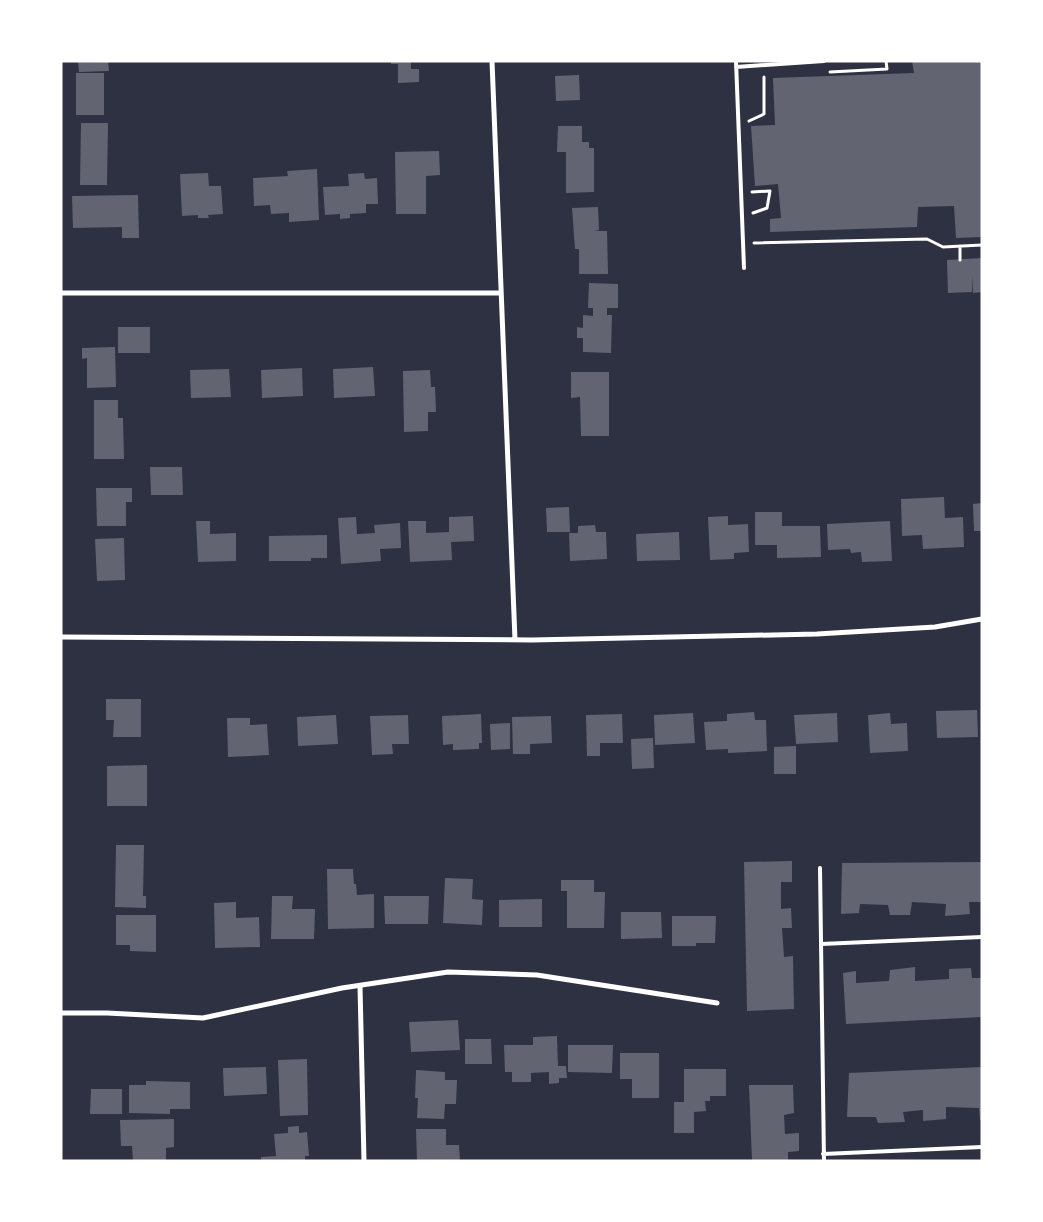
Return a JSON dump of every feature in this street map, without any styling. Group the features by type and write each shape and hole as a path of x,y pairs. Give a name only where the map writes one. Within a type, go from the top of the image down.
{"street":[{"path":"492,61 515,640"},
{"path":"61,293 501,293"},
{"path":"61,636 515,640 817,634 935,628 982,619"},
{"path":"61,1013 107,1013 203,1018 360,986 448,972 537,975 718,1003"},
{"path":"360,986 364,1161"}],"lane":[{"path":"736,61 744,268"},
{"path":"736,67 824,61"},
{"path":"820,868 824,1161"},
{"path":"821,944 982,937"},
{"path":"824,1154 982,1148"}],"path":[{"path":"820,72 887,69 886,61"},
{"path":"747,127 747,122 764,114 764,75 773,74"},
{"path":"750,184 751,192 770,191 767,208 750,214"},
{"path":"750,244 927,239 943,247 982,245"},
{"path":"960,246 960,260"}],"building":[{"path":"78,61 108,61 109,71 79,72"},
{"path":"391,61 411,61 411,69 419,69 419,82 398,83 398,64 391,64"},
{"path":"912,61 982,61 982,237 956,238 954,206 918,207 917,227 770,232 770,219 781,218 778,184 755,186 751,126 775,125 773,78 914,73"},
{"path":"76,73 104,73 104,115 76,115"},
{"path":"579,75 580,100 556,101 555,76"},
{"path":"81,123 108,123 107,185 80,185"},
{"path":"558,126 582,126 582,142 589,142 589,148 594,148 594,192 566,193 566,152 557,152"},
{"path":"439,151 440,175 426,176 426,214 396,214 395,152"},
{"path":"317,169 319,220 289,222 289,213 271,214 270,205 254,206 253,178 288,176 287,171"},
{"path":"208,173 209,186 221,186 223,214 208,215 209,218 198,218 198,215 182,216 180,174"},
{"path":"364,173 365,179 377,178 378,204 366,204 366,213 350,214 350,218 340,219 340,214 325,215 323,187 349,186 348,174"},
{"path":"138,195 139,238 122,238 122,227 73,228 72,196"},
{"path":"598,207 599,230 594,231 607,231 608,274 579,274 579,249 575,249 572,208"},
{"path":"982,258 982,292 973,293 972,275 972,292 948,293 947,260"},
{"path":"589,283 618,284 618,308 607,308 607,315 612,315 611,353 583,352 583,338 577,338 577,327 583,328 583,315 593,316 593,308 588,308"},
{"path":"118,327 150,327 150,353 118,353"},
{"path":"115,347 116,387 87,388 87,358 82,359 82,348"},
{"path":"373,367 375,396 334,398 333,369"},
{"path":"302,368 303,396 262,398 261,370"},
{"path":"229,369 231,397 191,398 190,370"},
{"path":"430,370 431,387 435,387 436,412 428,412 428,431 404,432 403,371"},
{"path":"571,372 609,372 609,436 581,436 580,397 571,398"},
{"path":"94,400 118,400 118,418 123,418 124,459 94,459"},
{"path":"150,467 182,467 183,495 151,495"},
{"path":"96,488 132,488 132,502 126,502 126,526 97,526"},
{"path":"944,497 945,518 963,517 964,547 923,549 922,535 902,536 901,499"},
{"path":"982,503 982,531 974,531 973,504"},
{"path":"569,507 570,532 547,532 546,508"},
{"path":"755,512 782,512 782,526 820,526 821,557 777,558 777,545 755,545"},
{"path":"473,516 474,541 451,542 452,560 410,562 408,521 426,521 426,533 449,532 449,517"},
{"path":"728,516 728,525 748,524 749,552 734,553 734,559 710,560 708,517"},
{"path":"356,517 357,534 375,533 374,525 400,523 401,548 380,549 381,561 341,564 338,518"},
{"path":"196,521 210,521 210,534 236,533 236,561 198,562"},
{"path":"890,521 892,561 862,562 861,552 851,553 850,549 828,550 827,524"},
{"path":"595,525 596,532 606,532 607,559 570,561 569,533 578,533 578,526"},
{"path":"679,532 680,560 637,561 636,534"},
{"path":"327,535 327,558 311,558 311,561 269,561 269,536"},
{"path":"124,538 125,580 97,581 95,539"},
{"path":"106,699 141,699 141,737 113,737 114,720 106,720"},
{"path":"977,710 978,737 937,738 936,711"},
{"path":"754,712 755,720 766,720 767,751 728,753 728,749 706,750 704,722 727,721 727,714"},
{"path":"693,713 695,743 655,745 654,715"},
{"path":"837,713 838,742 796,744 794,715"},
{"path":"890,713 891,724 907,723 908,751 870,753 868,715"},
{"path":"481,714 482,743 479,743 479,749 453,750 453,744 443,745 442,716"},
{"path":"622,714 623,743 600,743 600,756 587,756 586,715"},
{"path":"336,715 338,744 298,746 297,717"},
{"path":"408,715 409,744 392,744 393,754 372,755 370,716"},
{"path":"551,716 552,743 530,744 530,754 513,754 512,717"},
{"path":"227,718 250,718 250,725 267,724 269,755 228,757"},
{"path":"510,723 510,749 491,750 490,724"},
{"path":"653,738 654,768 632,769 631,739"},
{"path":"796,746 796,774 774,774 774,747"},
{"path":"147,765 147,806 107,806 107,766"},
{"path":"116,845 144,845 143,896 146,896 146,908 115,907"},
{"path":"792,861 792,882 781,882 781,909 791,908 792,928 782,928 784,957 793,956 794,1009 747,1011 744,862"},
{"path":"982,862 982,902 969,902 970,914 945,916 946,904 912,902 910,915 890,915 888,905 860,904 859,913 841,914 842,863"},
{"path":"327,869 353,869 357,895 374,894 374,928 328,929"},
{"path":"445,878 473,879 472,899 483,900 482,925 443,923"},
{"path":"561,880 594,880 594,892 605,892 604,928 567,928 567,891 561,891"},
{"path":"272,896 293,896 292,909 315,909 314,939 271,939"},
{"path":"384,896 429,896 428,924 385,924"},
{"path":"542,899 542,927 499,927 499,900"},
{"path":"236,902 236,918 259,917 260,947 215,948 214,903"},
{"path":"621,912 661,912 662,938 621,939"},
{"path":"116,915 156,915 156,952 130,951 130,945 116,945"},
{"path":"672,916 716,916 715,943 696,943 696,946 672,946"},
{"path":"915,967 915,981 949,979 949,969 971,968 972,978 982,978 982,1017 846,1024 843,973 856,971 856,983 889,981 890,970"},
{"path":"458,1020 460,1050 411,1052 409,1022"},
{"path":"557,1036 558,1066 566,1066 567,1078 559,1078 559,1083 549,1084 549,1072 531,1073 531,1082 512,1082 512,1072 505,1072 504,1045 533,1045 533,1037"},
{"path":"465,1039 491,1039 492,1064 465,1064"},
{"path":"568,1045 613,1045 612,1073 568,1072"},
{"path":"620,1053 659,1053 659,1098 632,1098 632,1079 620,1079"},
{"path":"307,1059 308,1115 280,1116 278,1060"},
{"path":"266,1067 267,1094 224,1096 223,1068"},
{"path":"982,1067 982,1120 980,1120 979,1108 946,1107 946,1119 923,1121 923,1110 903,1112 905,1122 878,1123 876,1117 847,1117 849,1073"},
{"path":"684,1069 726,1069 726,1096 710,1096 710,1101 705,1101 706,1111 694,1112 694,1133 674,1133 674,1102 684,1102"},
{"path":"416,1070 445,1072 445,1080 457,1080 456,1104 445,1104 444,1119 417,1118 418,1098 415,1098"},
{"path":"146,1081 190,1082 190,1109 170,1109 170,1114 129,1113 129,1085 146,1085"},
{"path":"749,1085 793,1085 794,1113 784,1115 785,1134 799,1133 799,1151 788,1152 788,1161 752,1161"},
{"path":"91,1089 122,1089 122,1114 90,1114"},
{"path":"174,1119 174,1147 166,1148 166,1161 133,1161 132,1146 121,1146 120,1120"},
{"path":"299,1126 299,1133 307,1132 309,1156 305,1156 305,1161 261,1161 261,1157 276,1156 274,1134 288,1133 288,1127"},
{"path":"416,1129 446,1129 446,1145 459,1145 460,1161 417,1161"}]}
